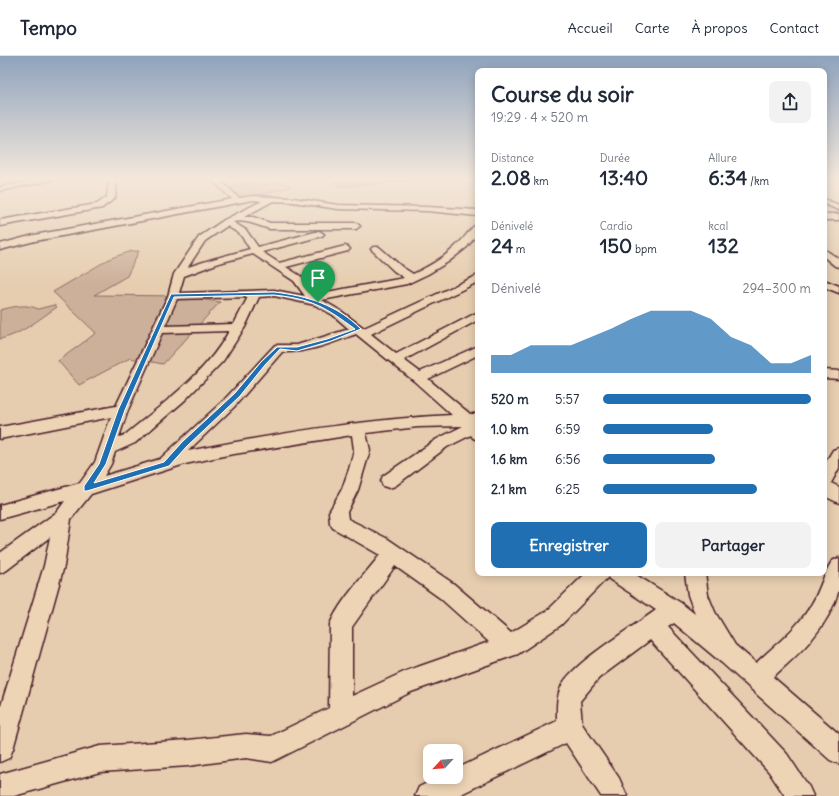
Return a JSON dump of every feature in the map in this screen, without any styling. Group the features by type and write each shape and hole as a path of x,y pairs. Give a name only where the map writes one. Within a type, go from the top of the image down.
{"street":[{"path":"2,223 46,215"},
{"path":"0,246 34,238 163,215"},
{"path":"0,564 63,517 87,488 102,464 121,410 173,296 179,274 202,239 243,215"},
{"path":"827,217 839,218"},
{"path":"232,220 253,220 260,224 270,226 356,226"},
{"path":"232,220 250,240 255,250 298,279 316,300 337,313 361,331 474,425"},
{"path":"173,296 256,293 293,296 316,300 380,287 412,278 450,256 466,244 475,231"},
{"path":"179,274 216,261 319,234"},
{"path":"277,266 345,249"},
{"path":"376,249 398,269 412,278"},
{"path":"827,254 839,264"},
{"path":"166,464 184,444 238,394 263,364 279,348 297,349 361,331 475,279"},
{"path":"827,284 839,290"},
{"path":"108,448 130,439 180,397 218,358 239,327 256,293"},
{"path":"396,359 475,317"},
{"path":"157,330 239,327"},
{"path":"418,378 475,351"},
{"path":"827,374 839,375"},
{"path":"0,433 121,410"},
{"path":"0,512 166,464 228,449 358,429 474,425"},
{"path":"389,481 442,443 474,425"},
{"path":"358,429 362,450 350,490 338,512 340,523 350,530 381,545 447,591 510,646"},
{"path":"827,475 839,454"},
{"path":"827,489 839,496"},
{"path":"0,749 54,566 63,517"},
{"path":"341,714 341,624 393,554"},
{"path":"756,678 810,626 818,614 833,576 839,566"},
{"path":"0,787 100,759 188,753 246,746 272,749 406,682 510,646 554,618 597,576"},
{"path":"621,576 674,610 730,655 839,751"},
{"path":"695,576 698,595 708,619 730,655"},
{"path":"614,796 610,787 570,728 568,701 571,692 591,670 674,610"},
{"path":"652,626 778,763 800,796"},
{"path":"428,796 570,728"}],"shaded area":[{"path":"132,251 139,251 127,276 94,295 180,296 220,302 163,364 130,358 79,385 58,361 96,333 53,292 111,258"},
{"path":"54,305 57,307 30,326 15,334 0,339 0,310 24,306 38,309"}],"route":[{"path":"274,293 318,302 337,313 359,329 329,340 297,349 283,347 279,348 263,364 238,394 184,444 166,464 87,488 102,464 121,410 173,296 274,293"}]}
